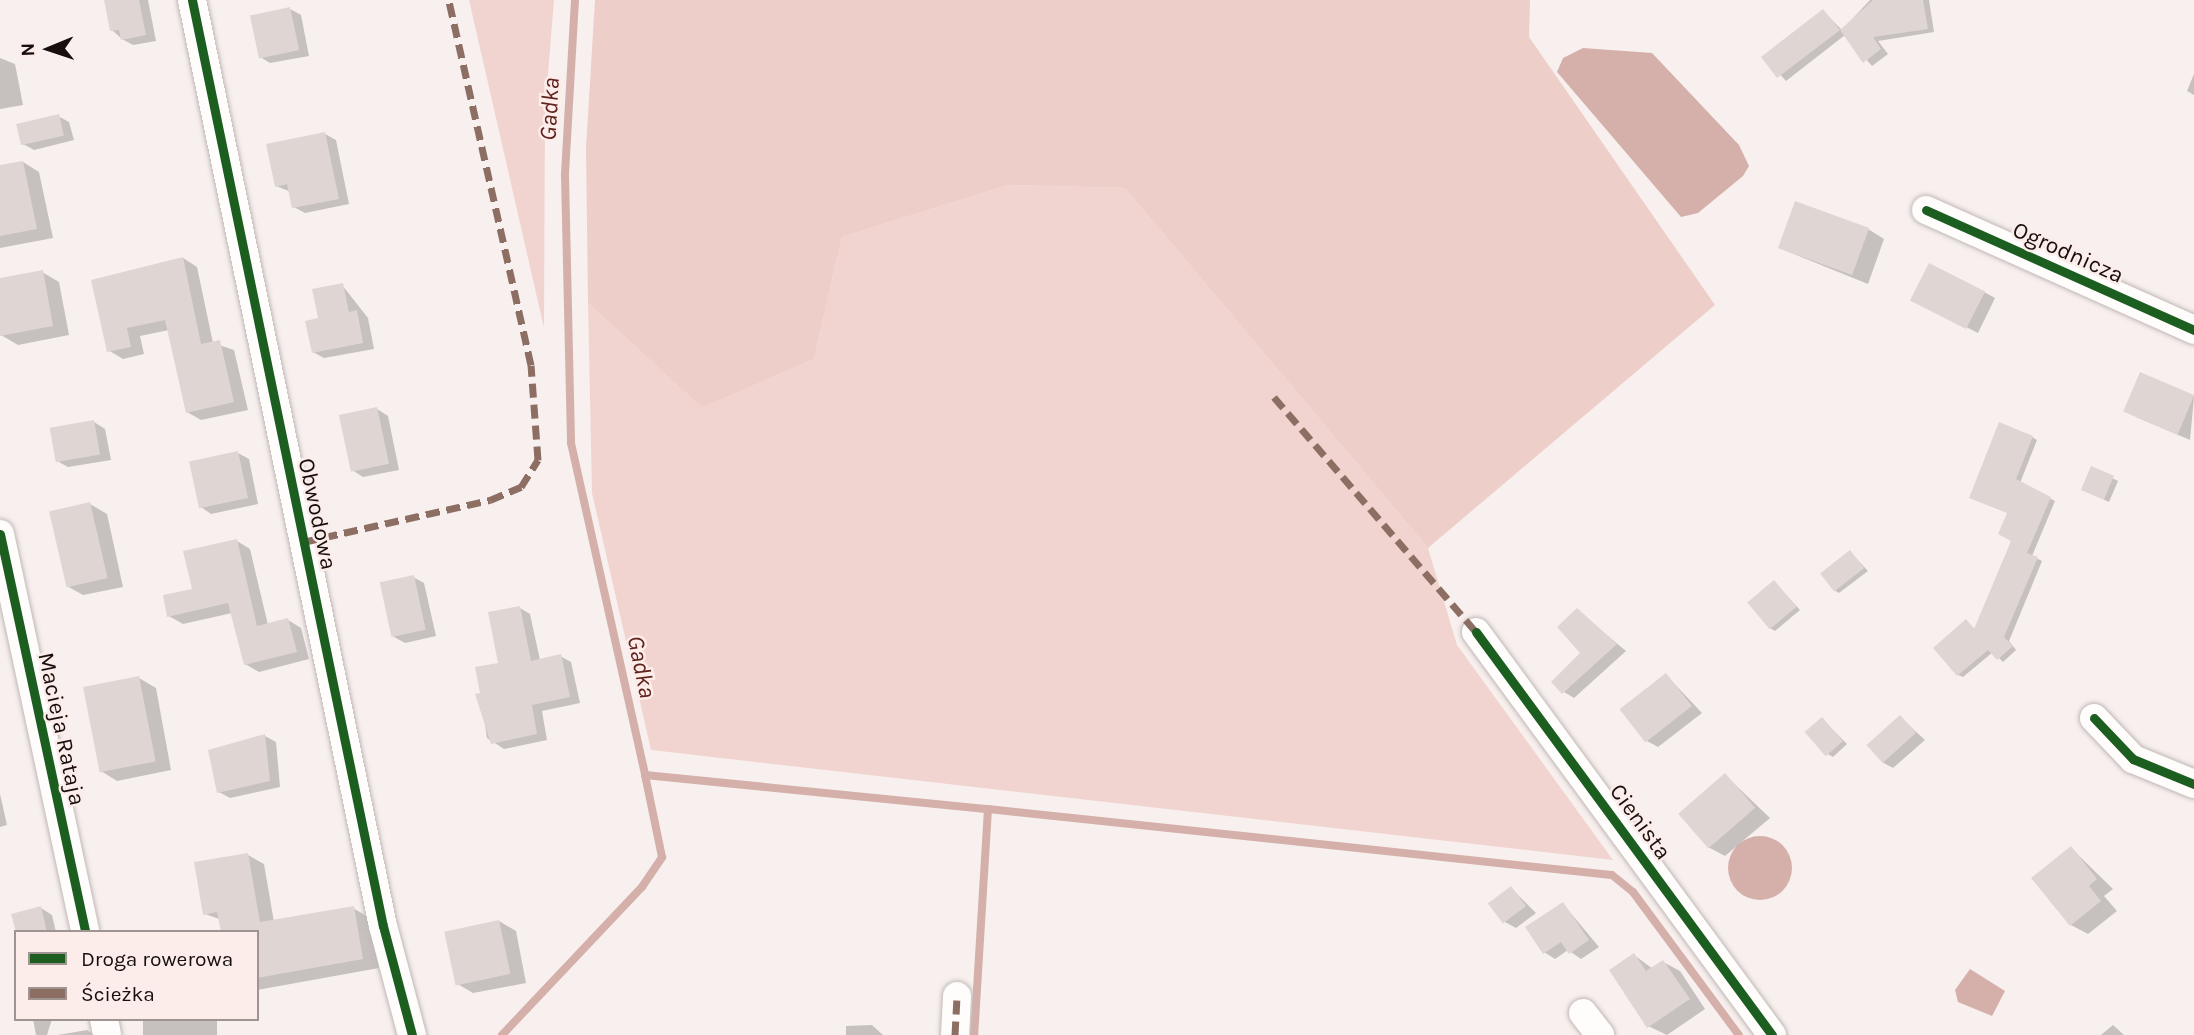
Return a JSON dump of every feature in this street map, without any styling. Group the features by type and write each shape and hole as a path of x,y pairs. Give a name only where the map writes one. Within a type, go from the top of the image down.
{"street":[{"name":"Obwodowa","path":"192,0 383,926 412,1035"},
{"name":"Ogrodnicza","path":"1926,210 2194,330"},
{"name":"Macieja Rataja","path":"0,534 85,930"},
{"name":"Cienista","path":"1476,632 1772,1035"},
{"path":"2094,718 2124,753 2194,784"},
{"path":"955,1035 957,996"}],"shaded area":[{"path":"469,0 554,0 545,111 544,328"},
{"path":"595,0 1530,0 1529,37 1715,305 1428,548 1125,188 1008,185 842,237 814,359 702,408 588,303 586,148"},
{"path":"1583,48 1652,53 1739,145 1749,166 1743,176 1698,213 1681,217 1557,72 1563,58"},
{"path":"1008,185 1125,188 1428,548 1457,645 1613,860 651,750 592,493 588,303 702,408 814,359 842,237"},
{"path":"1760,836 1772,838 1783,845 1790,856 1790,880 1783,891 1772,898 1760,900 1748,898 1737,891 1730,880 1728,868 1730,856 1737,845 1748,838"},
{"path":"1970,969 2005,991 1992,1016 1958,1002 1955,990"}],"building":[{"path":"104,0 139,0 146,35 121,40 119,30 110,31"},
{"path":"1873,0 1923,0 1928,29 1873,37 1881,49 1863,63 1840,30"},
{"path":"290,7 299,50 259,59 250,16"},
{"path":"1823,9 1840,30 1777,78 1761,57"},
{"path":"59,114 64,135 21,145 16,124"},
{"path":"325,132 339,199 292,208 287,184 275,187 266,144"},
{"path":"23,161 37,229 0,236 0,165"},
{"path":"1795,201 1869,228 1852,275 1778,248"},
{"path":"183,257 201,344 220,340 234,402 186,413 165,320 127,328 131,347 107,352 91,280"},
{"path":"1929,263 1985,292 1966,329 1910,300"},
{"path":"43,270 53,326 0,336 0,278"},
{"path":"343,283 349,312 357,310 363,343 312,353 305,321 318,318 312,289"},
{"path":"2140,372 2194,395 2178,435 2123,412"},
{"path":"377,407 389,464 351,472 339,415"},
{"path":"94,420 100,454 56,462 50,428"},
{"path":"1999,422 2033,436 2016,479 2051,497 2027,553 2038,557 2004,637 2013,646 1997,660 1988,650 1957,676 1933,648 1966,619 1974,629 2011,541 1998,534 2007,513 1969,498"},
{"path":"238,451 248,498 199,508 189,461"},
{"path":"2091,466 2114,476 2104,500 2081,490"},
{"path":"90,502 108,578 67,587 49,511"},
{"path":"237,539 257,626 288,618 297,652 244,665 228,603 167,617 163,595 192,589 183,551"},
{"path":"1850,550 1864,568 1834,592 1820,573"},
{"path":"414,575 426,630 391,637 380,582"},
{"path":"1774,580 1796,607 1770,629 1747,602"},
{"path":"520,606 531,661 561,654 570,697 532,705 537,734 491,744 475,694 480,693 475,667 498,663 488,612"},
{"path":"1577,608 1617,644 1562,694 1551,682 1580,653 1557,627"},
{"path":"1666,673 1692,706 1645,742 1620,709"},
{"path":"139,676 156,761 100,772 83,687"},
{"path":"1900,715 1916,733 1883,763 1867,745"},
{"path":"1822,717 1843,741 1826,756 1805,732"},
{"path":"265,734 270,781 217,793 208,750"},
{"path":"1725,773 1755,808 1708,848 1678,814"},
{"path":"2071,846 2097,879 2089,886 2101,901 2070,926 2031,878"},
{"path":"248,853 260,922 354,906 363,959 259,978 259,930 221,930 217,912 203,915 194,862"},
{"path":"1511,886 1526,906 1503,923 1488,903"},
{"path":"1563,902 1589,940 1569,954 1561,942 1543,954 1525,927"},
{"path":"41,906 47,930 15,930 11,914"},
{"path":"499,920 510,974 456,985 444,932"},
{"path":"1634,953 1646,971 1663,960 1690,999 1647,1028 1609,970"}],"waterway":[{"name":"Gadka","path":"575,0 565,176 571,443 645,775 988,809 974,1035"},
{"path":"502,1035 642,887 662,857 645,775"},
{"path":"988,809 1612,875 1633,892 1739,1035"}],"marked path":[{"path":"303,542 490,500 521,487 538,460 531,365 449,0"},
{"path":"1274,397 1476,632"},
{"path":"955,1035 957,996"}],"cycle path":[{"path":"192,0 383,926 412,1035"},
{"path":"1926,210 2194,330"},
{"path":"0,534 85,930"},
{"path":"1476,632 1772,1035"},
{"path":"2094,718 2133,759 2194,784"}]}
